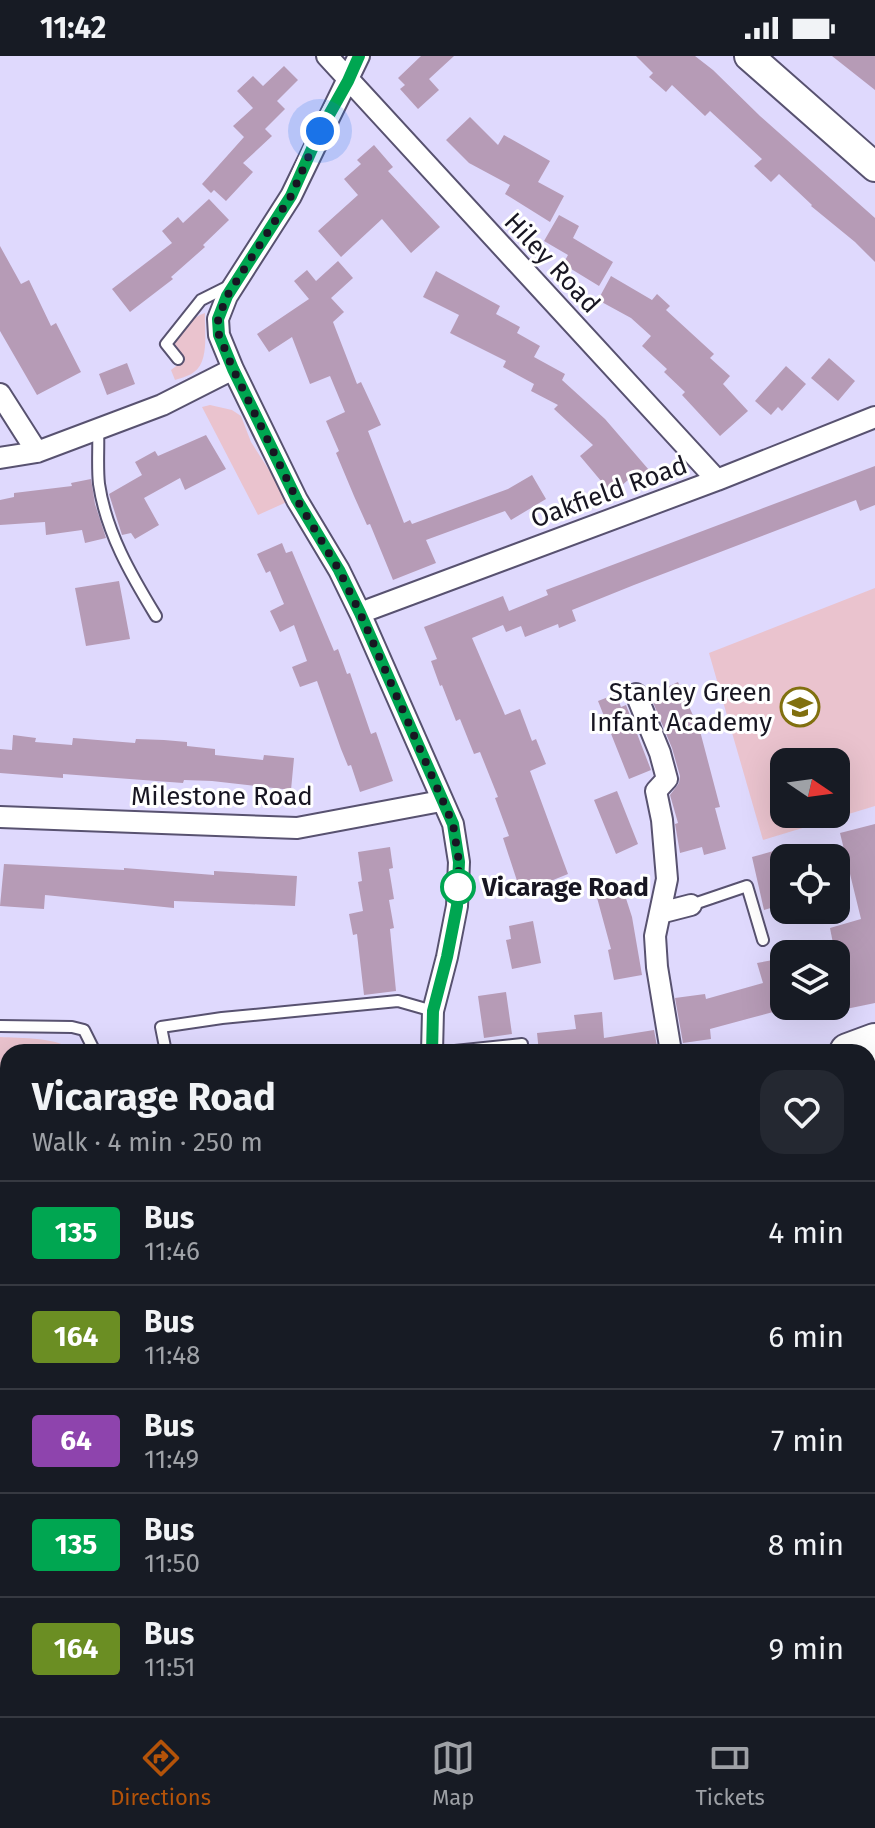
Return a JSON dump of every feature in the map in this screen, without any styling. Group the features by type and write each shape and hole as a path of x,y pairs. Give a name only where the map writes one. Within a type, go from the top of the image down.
{"street":[{"name":"Hiley Road","path":"327,56 717,480"},
{"path":"359,56 291,196 227,296 218,319 219,335 297,500 339,570 360,613 453,824 459,862 457,906 433,1011 432,1044"},
{"path":"749,56 875,167"},
{"path":"0,458 37,452 162,405 233,369"},
{"path":"0,394 37,452"},
{"name":"Oakfield Road","path":"360,613 717,480 875,417"},
{"path":"636,694 667,779 656,791 667,879 655,936 670,1044"},
{"name":"Milestone Road","path":"0,817 297,828 441,801"},
{"path":"660,913 691,905"}],"lane":[{"path":"178,359 166,344 201,300 236,282"},
{"path":"98,428 99,481 105,508 131,576 156,616"},
{"path":"691,905 747,886 763,940"},
{"path":"164,1044 161,1027 176,1024 398,1001 433,1011"},
{"path":"0,1026 72,1027 84,1030 91,1044"}],"shaded area":[{"path":"205,313 205,344 199,367 175,380 171,370 183,361 174,346 176,341 190,322"},
{"path":"210,405 232,410 241,416 251,442 289,501 258,515 202,407"},
{"name":"Stanley Green Infant Academy","path":"875,588 875,806 850,814 850,748 770,748 770,828 803,828 763,840 709,653"},
{"path":"0,1037 62,1044 0,1044"}],"building":[{"path":"421,56 454,56 429,79 439,90 418,109 400,89 405,85 398,78"},
{"path":"636,56 695,56 713,70 875,218 875,262 779,174 771,182 754,166 762,159 710,111 705,116 672,85 666,92 649,77 653,73"},
{"path":"832,56 875,56 875,90"},
{"path":"284,66 298,80 277,101 285,109 265,129 272,136 243,163 253,172 226,201 202,184 244,137 233,126 253,108 237,91 253,76 263,86"},
{"path":"470,117 498,145 504,135 550,161 538,182 564,196 550,222 505,194 510,185 469,163 446,140"},
{"path":"374,145 393,167 388,171 440,227 411,253 382,219 341,257 318,231 358,195 344,179 361,164 357,160"},
{"path":"209,199 229,220 203,245 205,247 171,277 173,279 130,312 112,289 172,243 162,231 178,217 183,223"},
{"path":"559,215 579,226 573,238 613,262 599,286 563,264 568,255 544,241"},
{"path":"0,246 21,284 29,280 51,326 56,323 81,372 37,395 0,331"},
{"path":"338,261 353,278 331,298 344,312 333,322 357,384 361,382 381,425 368,431 404,523 410,520 412,524 508,489 532,475 546,499 511,520 505,511 426,540 436,563 393,580 370,524 367,525 354,496 326,421 345,412 330,376 310,384 292,337 269,352 257,334 309,299 294,281 307,270 316,281"},
{"path":"436,271 500,306 496,314 520,327 517,333 540,346 534,357 565,374 562,380 605,419 649,470 632,485 628,480 612,494 580,456 593,445 554,409 558,405 531,391 534,384 503,367 506,361 450,333 459,315 423,297"},
{"path":"611,276 652,300 657,294 670,306 666,310 714,354 710,358 730,376 723,384 748,411 720,436 682,395 685,392 664,372 667,369 642,346 651,336 631,318 598,300"},
{"path":"829,358 855,381 838,401 811,378"},
{"path":"127,363 135,384 107,395 99,374"},
{"path":"786,366 806,384 782,411 778,407 771,415 755,401"},
{"path":"206,435 226,469 185,490 180,478 144,498 159,525 135,539 131,533 122,535 109,494 142,475 135,462 155,451 158,456"},
{"path":"875,466 875,505 860,511 856,500 634,585 572,610 576,621 559,628 558,624 525,637 521,626 506,632 503,625 472,638 505,715 520,709 532,741 536,739 546,764 530,771 568,874 521,893 503,838 509,836 495,798 498,797 480,752 474,754 460,719 456,721 440,686 431,661 437,659 424,627 503,596 509,611 548,595 546,590"},
{"path":"91,479 106,538 85,543 82,530 46,535 45,522 0,525 0,500 14,497 14,493 72,486 71,483"},
{"path":"282,543 286,553 292,551 334,651 338,649 347,674 350,673 371,734 376,732 393,781 360,792 317,681 300,687 292,667 307,661 294,625 280,632 270,611 284,604 270,571 266,573 257,554"},
{"path":"119,581 130,639 86,646 75,588"},
{"path":"678,682 700,731 720,807 715,808 726,849 704,855 702,847 680,853 675,824 678,823 670,795 680,776 650,695"},
{"path":"616,694 621,707 626,705 651,770 629,779 598,701"},
{"path":"13,735 36,738 35,742 72,745 73,738 135,743 136,739 164,740 215,749 215,755 263,760 264,755 294,758 291,790 212,781 184,780 183,783 63,774 63,778 0,773 0,749 12,750"},
{"path":"617,791 638,844 616,854 594,800"},
{"path":"875,824 875,1003 850,1008 850,940 832,940 830,928 861,919 850,874 850,844 843,844 840,833"},
{"path":"390,847 393,868 389,869 394,899 389,900 394,928 390,929 396,991 364,995 357,934 353,935 349,914 363,911 358,882 362,881 358,852"},
{"path":"770,852 770,908 764,910 752,857"},
{"path":"4,864 297,876 295,906 174,901 174,908 45,895 44,909 0,906"},
{"path":"622,886 632,917 642,975 614,980 608,950 611,949 596,894"},
{"path":"533,921 541,963 512,969 506,940 511,939 509,926"},
{"path":"770,961 770,1013 710,1029 711,1039 683,1043 675,998 705,994 706,999 763,983 757,963"},
{"path":"506,992 512,1034 484,1038 478,996"},
{"path":"602,1012 604,1038 654,1030 657,1044 538,1044 537,1033 576,1029 574,1015"}],"bus line":[{"name":"135","path":"359,56 291,196 227,296 218,319 219,335 297,500 339,570 360,613 453,824 459,862 457,906 433,1011 432,1044"}],"place":[{"name":"Stanley Green Infant Academy","path":"800,707"},
{"name":"Vicarage Road","path":"458,887"}],"route":[{"path":"320,131 291,196 227,296 218,319 219,335 297,500 339,570 360,613 453,824 459,862 458,887"}]}
